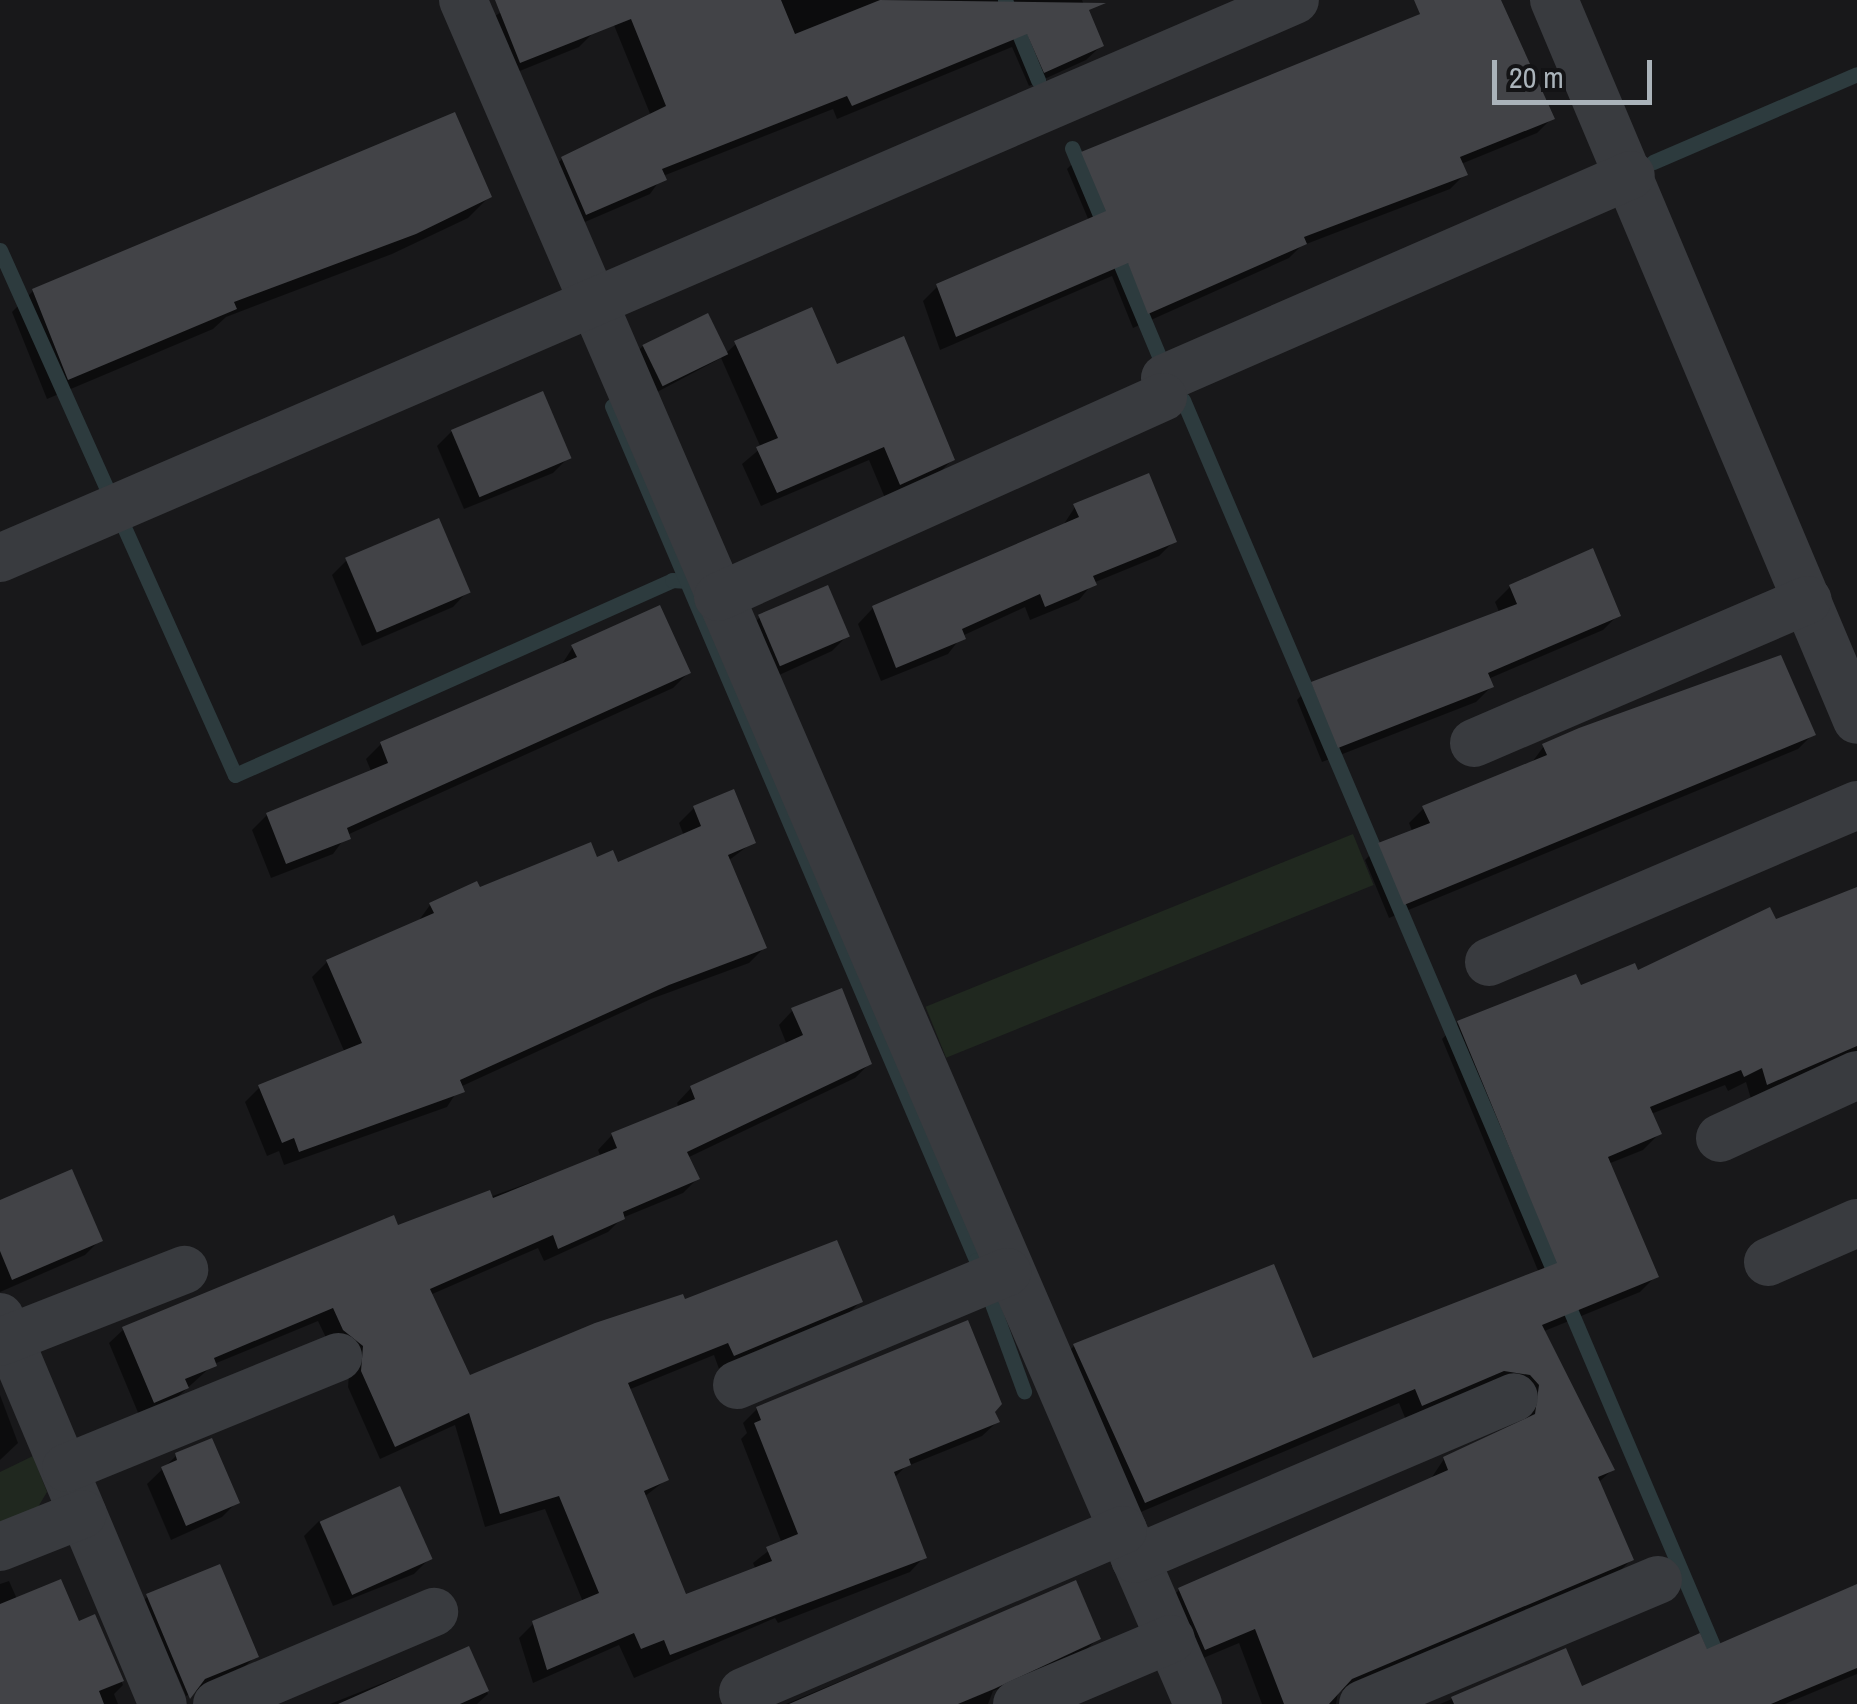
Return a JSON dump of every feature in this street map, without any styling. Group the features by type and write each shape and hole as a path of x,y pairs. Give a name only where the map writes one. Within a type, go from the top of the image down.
{"street":[{"path":"463,0 1007,1272 1198,1704"},
{"path":"0,558 1296,0"},
{"path":"1554,0 1632,175 1857,720"},
{"path":"718,597 1632,175"},
{"path":"1474,743 1808,600"},
{"path":"1488,962 1857,806"},
{"path":"1720,1138 1857,1076"},
{"path":"1768,1262 1857,1223"},
{"path":"148,1699 66,1468 3,1332 184,1270"},
{"path":"737,1385 1007,1272"},
{"path":"66,1468 338,1357"},
{"path":"744,1692 1514,1397"},
{"path":"0,1547 83,1514"},
{"path":"1362,1704 1658,1580"},
{"path":"217,1704 434,1612"},
{"path":"1016,1704 1171,1639"}],"shaded area":[{"path":"1353,834 1374,885 946,1058 926,1007"},
{"path":"33,1456 47,1492 38,1507 0,1526 0,1472"}],"building":[{"path":"495,0 781,0 795,34 880,0 1106,3 1089,10 1104,46 1044,73 1027,34 852,106 847,96 662,169 667,180 586,215 561,157 666,106 631,19 520,63"},
{"path":"1414,0 1501,0 1555,119 1460,157 1468,175 1304,237 1307,244 1148,314 1128,263 956,337 936,284 1106,211 1081,152 1420,14"},
{"path":"455,112 492,197 416,234 234,302 237,309 68,380 32,289"},
{"path":"812,307 837,364 904,336 955,460 900,485 884,447 777,493 756,447 778,438 734,341"},
{"path":"708,313 728,354 663,386 642,345"},
{"path":"543,391 572,458 479,497 451,430"},
{"path":"1149,473 1177,542 1093,576 1097,585 1045,607 1040,594 962,629 966,639 896,668 872,606 1079,517 1073,504"},
{"path":"439,518 471,593 377,632 345,558"},
{"path":"1593,548 1621,616 1488,673 1494,687 1338,748 1311,682 1517,604 1509,585"},
{"path":"828,585 850,637 780,666 758,615"},
{"path":"660,605 691,673 347,828 351,839 286,864 266,813 388,763 380,742 577,657 571,645"},
{"path":"1781,655 1816,735 1404,905 1378,843 1430,823 1422,806 1547,755 1542,744 1579,728"},
{"path":"734,789 756,843 728,855 767,948 669,985 460,1080 465,1092 299,1152 294,1138 282,1143 258,1085 362,1043 326,960 434,913 429,903 477,881 480,887 591,842 597,857 613,850 618,862 701,826 693,806"},
{"path":"1857,887 1857,1046 1767,1085 1762,1068 1744,1077 1741,1070 1650,1107 1662,1134 1608,1157 1659,1277 1542,1325 1615,1470 1598,1477 1634,1560 1352,1679 1329,1704 1284,1704 1255,1629 1205,1650 1178,1588 1448,1470 1443,1457 1535,1414 1539,1385 1530,1375 1504,1371 1422,1406 1415,1389 1145,1503 1073,1344 1274,1264 1313,1358 1557,1263 1457,1021 1576,974 1581,985 1635,963 1638,970 1770,907 1776,919"},
{"path":"842,988 872,1064 687,1152 700,1179 623,1212 625,1219 558,1249 553,1235 430,1289 470,1375 595,1323 683,1294 685,1299 837,1240 863,1302 734,1356 728,1343 628,1383 669,1480 644,1491 686,1594 772,1561 766,1547 798,1534 754,1423 761,1420 756,1407 968,1320 1002,1404 995,1412 1000,1422 909,1459 911,1465 894,1472 927,1558 670,1655 664,1640 641,1649 634,1633 547,1670 532,1621 599,1593 559,1496 500,1514 469,1413 395,1447 361,1371 363,1346 343,1330 333,1308 214,1358 217,1366 185,1379 189,1388 154,1403 122,1327 394,1215 398,1225 490,1190 493,1198 617,1148 611,1133 695,1099 690,1086 803,1035 791,1008"},
{"path":"72,1169 103,1241 12,1280 0,1251 0,1200"},
{"path":"212,1438 240,1503 186,1526 161,1467 177,1460 175,1453"},
{"path":"400,1486 433,1559 352,1595 320,1522"},
{"path":"220,1564 259,1657 205,1679 190,1699 146,1594"},
{"path":"61,1579 79,1621 95,1614 124,1681 99,1691 104,1704 0,1704 0,1604"},
{"path":"1076,1580 1101,1639 994,1689 958,1704 789,1704"},
{"path":"1857,1584 1857,1668 1771,1704 1454,1704 1451,1697 1566,1648 1582,1686 1700,1633 1707,1649"},
{"path":"469,1646 489,1691 460,1704 338,1704"}],"waterway":[{"path":"1005,0 1038,80"},
{"path":"1653,162 1857,74"},
{"path":"1072,148 1165,370"},
{"path":"0,250 235,775 672,580 687,581"},
{"path":"1183,400 1720,1662"},
{"path":"612,406 976,1260 1024,1391"}]}
